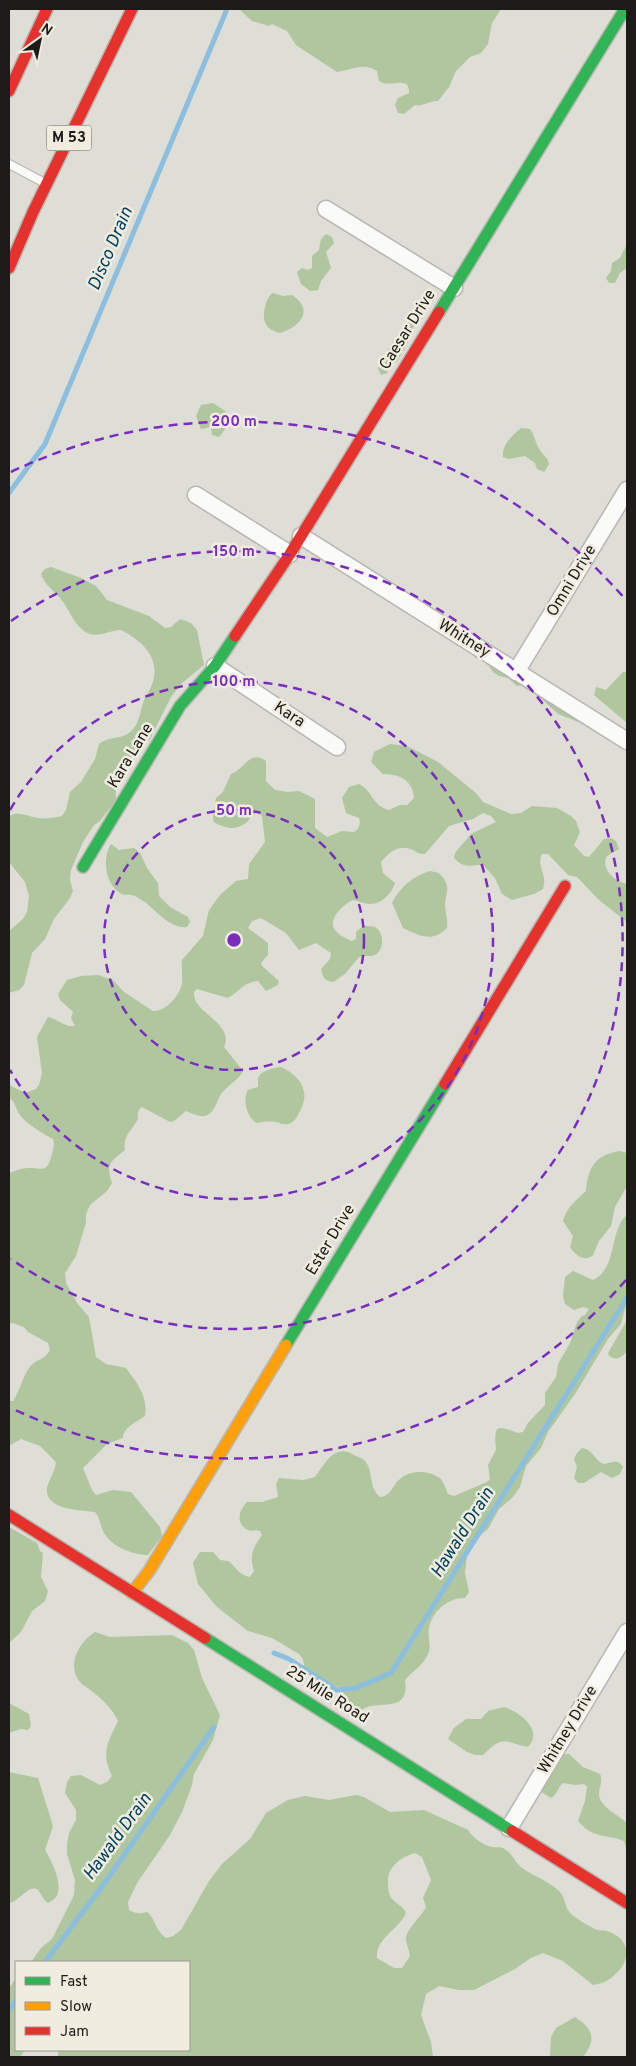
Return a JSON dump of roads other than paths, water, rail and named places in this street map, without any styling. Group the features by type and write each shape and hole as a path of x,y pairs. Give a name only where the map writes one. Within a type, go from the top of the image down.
{"main road":[{"path":"9,91 47,9"},
{"name":"M 53","path":"9,268 47,184 132,9"},
{"name":"Caesar Drive","path":"215,666 290,554 626,9"},
{"name":"Kara Lane","path":"83,868 180,706 215,666"},
{"name":"Ester Drive","path":"132,1593 149,1571 565,886"},
{"name":"25 Mile Road","path":"9,1515 627,1903"}],"street":[{"path":"326,209 454,288"},
{"name":"Omni Drive","path":"516,672 627,490"},
{"path":"196,495 290,554"},
{"name":"Whitney","path":"301,536 627,741"},
{"name":"Kara","path":"215,666 338,747"},
{"name":"Whitney Drive","path":"509,1828 627,1632"}],"lane":[{"path":"9,164 47,184"}],"waterway":[{"name":"Disco Drain","path":"9,493 45,444 227,9"},
{"name":"Hawald Drain","path":"274,1653 289,1659 337,1690 356,1688 391,1673 627,1298"},
{"name":"Hawald Drain","path":"46,1961 101,1888 214,1727"},
{"name":"Hawald Drain","path":"9,2010 15,2001"}]}
